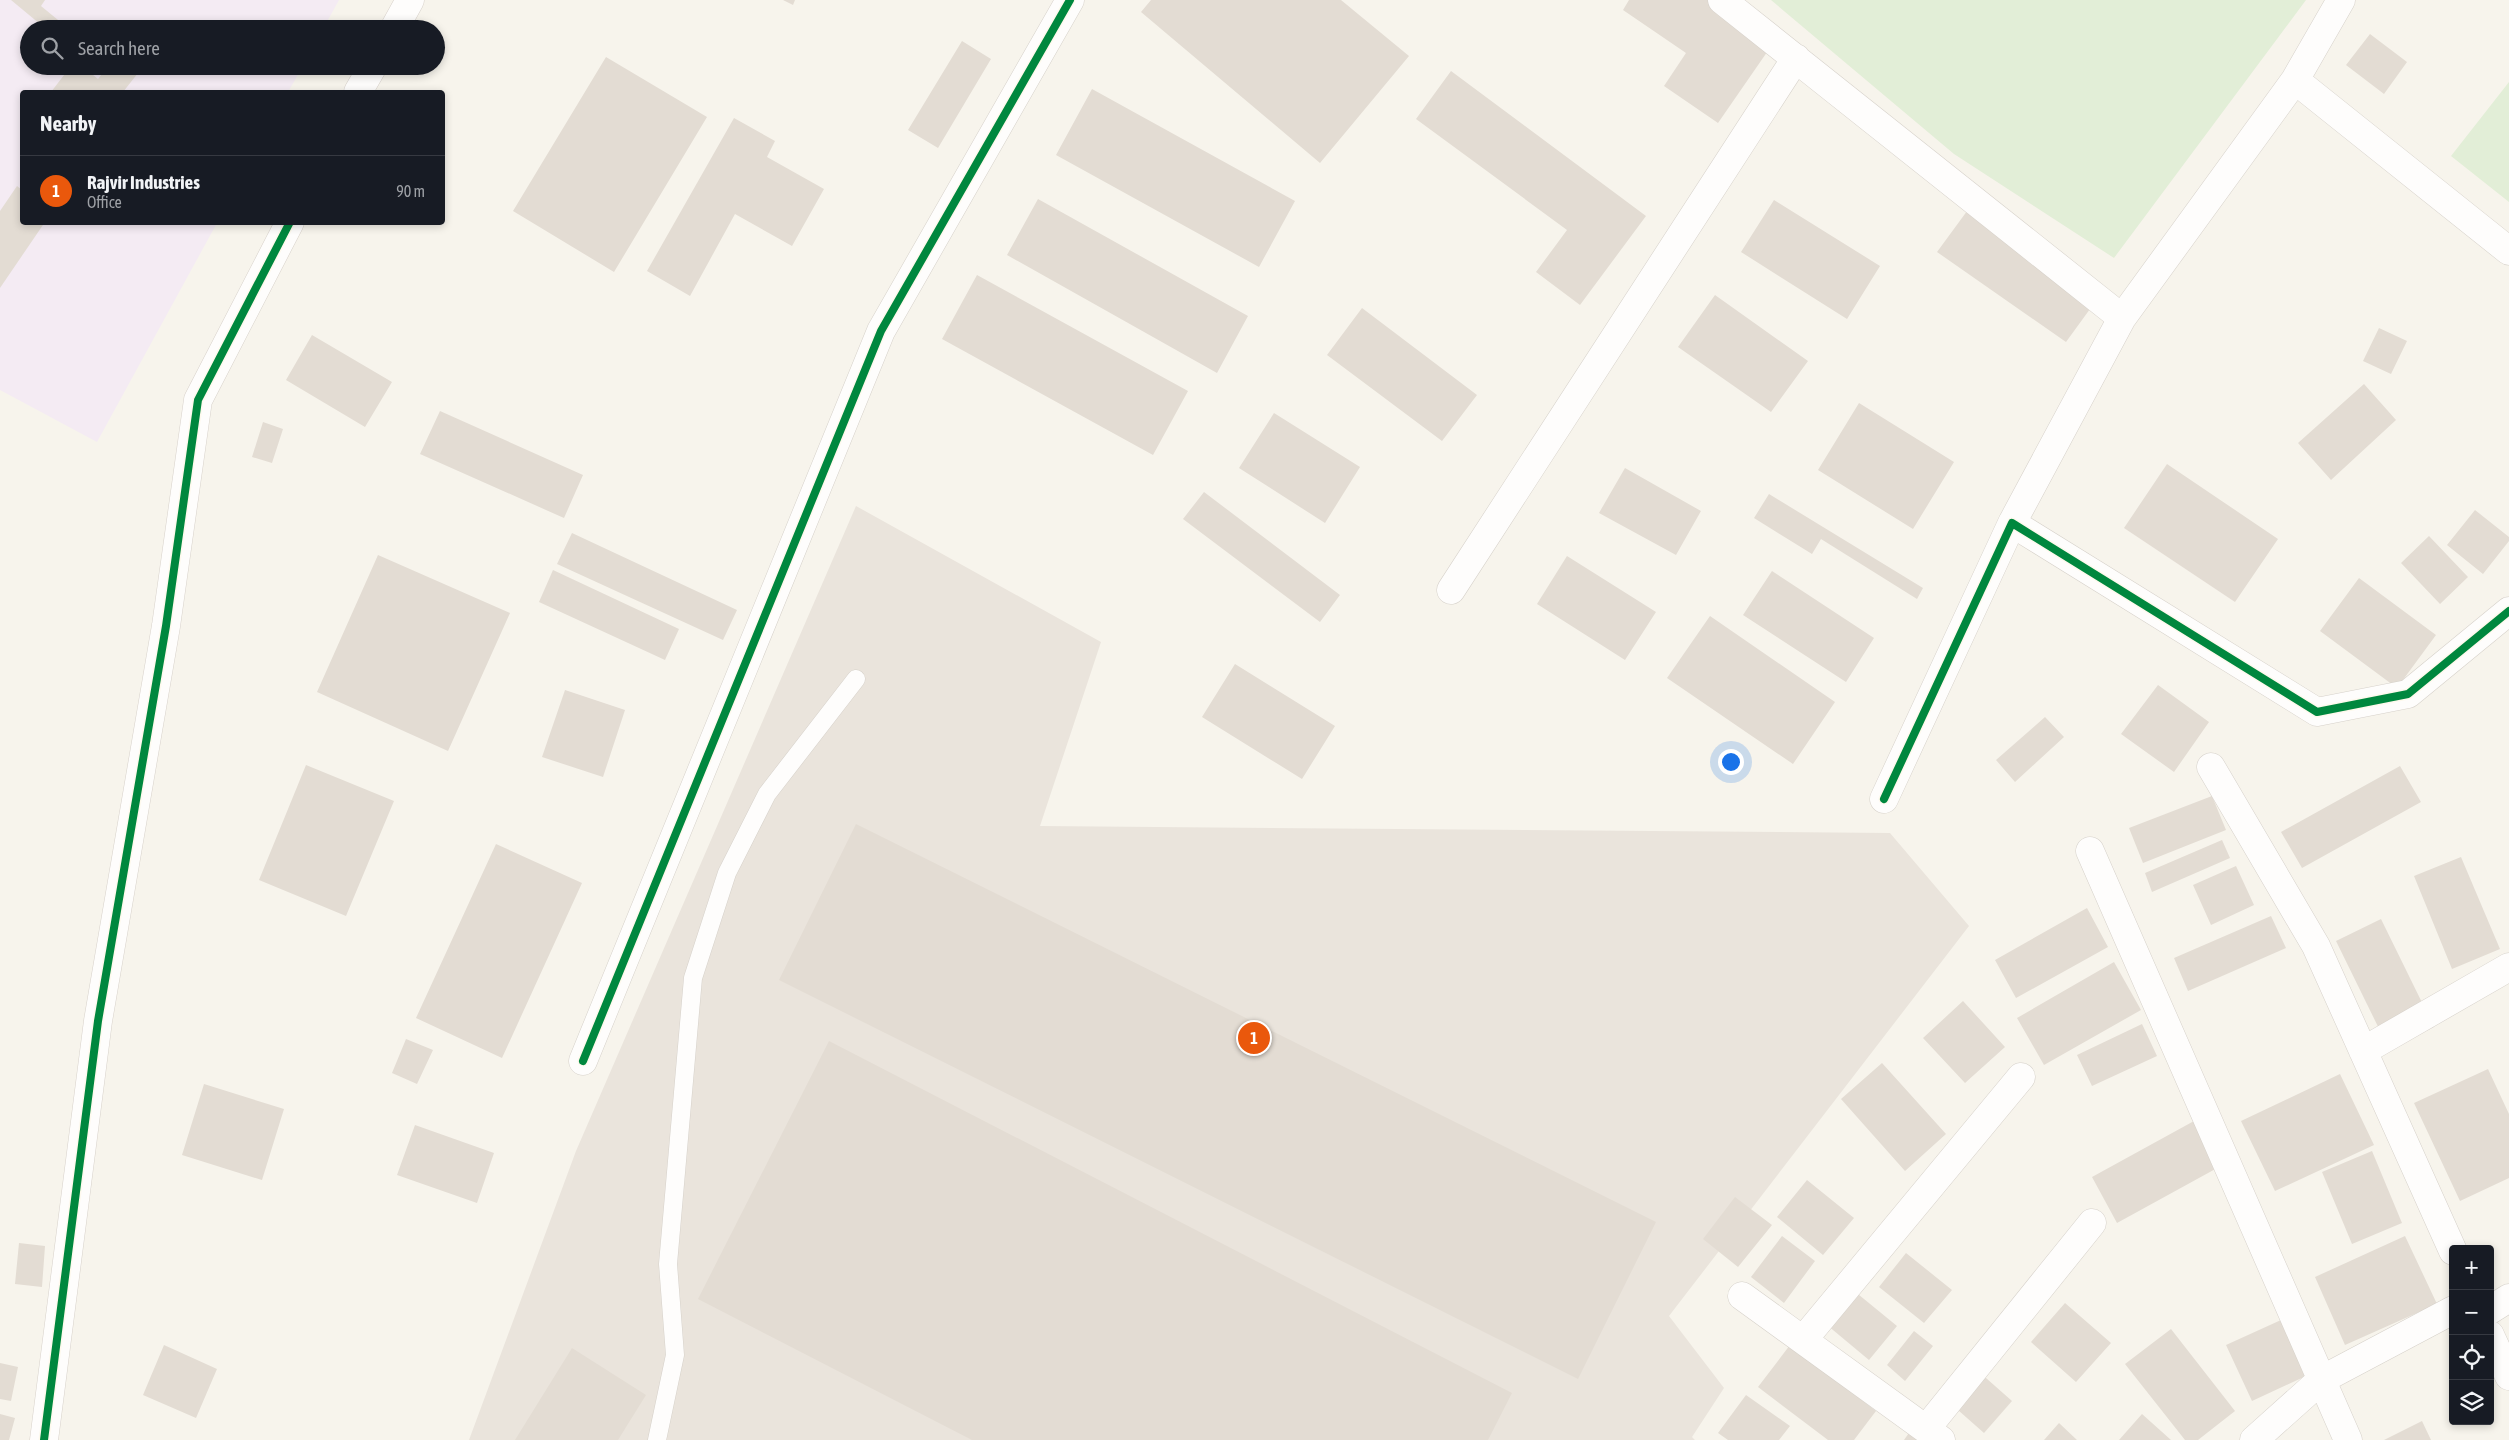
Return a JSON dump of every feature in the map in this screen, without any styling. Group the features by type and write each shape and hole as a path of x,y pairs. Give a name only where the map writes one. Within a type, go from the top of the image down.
{"street":[{"path":"399,20 410,0"},
{"path":"583,1061 881,331 1070,0"},
{"path":"1722,0 2122,318"},
{"path":"1884,799 2012,523 2122,318 2295,80 2341,0"},
{"path":"1451,590 1796,58"},
{"path":"359,90 368,75"},
{"path":"2295,80 2509,251"},
{"path":"44,1440 98,1021 166,626 198,400 288,225"},
{"path":"2012,523 2317,712 2408,694 2509,611"},
{"path":"2211,767 2316,946 2450,1245"},
{"path":"2090,851 2348,1440"},
{"path":"2363,1052 2509,967"},
{"path":"1803,1340 2021,1077"},
{"path":"1742,1296 1934,1435 2092,1223"},
{"path":"2494,1307 2509,1298"},
{"path":"2254,1440 2321,1380 2449,1312"},
{"path":"2494,1344 2509,1376"}],"lane":[{"path":"657,1440 675,1355 668,1264 693,978 727,873 767,794 856,679"}],"shaded area":[{"path":"0,0 339,0 328,20 20,20 20,75 298,75 289,90 20,90 20,225 216,225 97,442 0,390"},
{"path":"856,506 1101,642 1040,826 1890,833 1969,926 1669,1316 1724,1388 1692,1437 1695,1440 469,1440 576,1151"}],"green space":[{"path":"1771,0 2306,0 2114,258 1954,154"},
{"path":"2509,82 2509,202 2451,156"}],"building":[{"path":"11,0 45,0 41,6 58,20 35,20"},
{"path":"783,0 795,0 793,5"},
{"path":"1151,0 1341,0 1409,56 1320,163 1141,12"},
{"path":"1629,0 1713,0 1774,42 1718,123 1664,86 1686,53 1623,10"},
{"path":"2370,34 2407,62 2384,94 2346,65"},
{"path":"962,41 991,59 938,148 908,130"},
{"path":"606,57 707,117 614,272 513,211"},
{"path":"1451,71 1646,216 1580,305 1536,272 1567,230 1416,119"},
{"path":"64,75 93,75 98,79 101,75 136,75 125,90 53,90"},
{"path":"1092,89 1295,201 1259,267 1056,155"},
{"path":"734,118 775,141 767,157 824,189 792,246 735,214 690,296 647,271"},
{"path":"17,186 20,188 20,225 43,225 0,288 0,211"},
{"path":"1038,199 1248,316 1217,373 1007,255"},
{"path":"1774,200 1880,266 1847,319 1741,252"},
{"path":"1970,207 2098,298 2066,342 1937,252"},
{"path":"977,275 1188,391 1153,455 942,339"},
{"path":"1715,295 1808,361 1771,412 1678,347"},
{"path":"1362,308 1477,395 1442,441 1327,355"},
{"path":"2379,328 2407,341 2391,374 2363,361"},
{"path":"312,335 392,382 365,427 286,380"},
{"path":"2364,384 2396,420 2331,480 2298,443"},
{"path":"1859,403 1954,462 1913,529 1818,470"},
{"path":"440,411 583,475 564,518 420,454"},
{"path":"1274,413 1360,467 1325,523 1239,468"},
{"path":"263,422 283,429 272,463 252,457"},
{"path":"2167,464 2278,539 2235,602 2124,528"},
{"path":"1625,468 1701,511 1676,555 1599,513"},
{"path":"1204,492 1340,595 1320,622 1183,519"},
{"path":"1769,494 1923,588 1917,599 1821,539 1812,554 1754,518"},
{"path":"2475,510 2509,537 2509,541 2483,574 2447,545"},
{"path":"572,533 737,610 723,640 557,564"},
{"path":"2429,536 2468,577 2440,604 2401,563"},
{"path":"378,555 510,613 448,751 317,692"},
{"path":"1567,556 1656,612 1625,660 1537,604"},
{"path":"553,570 679,629 665,660 539,602"},
{"path":"1772,571 1874,638 1846,682 1743,615"},
{"path":"2359,578 2436,635 2397,688 2320,631"},
{"path":"1710,616 1835,702 1793,764 1667,678"},
{"path":"1235,664 1335,726 1302,779 1202,717"},
{"path":"2158,685 2209,722 2174,772 2121,734"},
{"path":"565,690 625,710 603,777 542,757"},
{"path":"2045,717 2064,737 2015,782 1996,760"},
{"path":"306,765 394,801 346,916 259,880"},
{"path":"2400,766 2421,802 2302,868 2281,832"},
{"path":"2212,796 2226,830 2143,863 2129,828"},
{"path":"856,824 1656,1222 1578,1379 779,980"},
{"path":"2222,840 2230,858 2152,892 2145,873"},
{"path":"496,844 582,883 502,1058 416,1018"},
{"path":"2461,857 2500,949 2452,969 2414,876"},
{"path":"2236,866 2254,905 2211,925 2193,885"},
{"path":"2087,908 2108,947 2016,998 1995,960"},
{"path":"2271,916 2286,948 2188,991 2174,958"},
{"path":"2381,919 2434,1027 2389,1049 2336,941"},
{"path":"2114,962 2141,1010 2044,1065 2017,1018"},
{"path":"1963,1001 2005,1047 1965,1083 1923,1038"},
{"path":"2142,1024 2157,1056 2092,1086 2077,1055"},
{"path":"406,1039 433,1050 417,1084 392,1073"},
{"path":"829,1041 1512,1393 1488,1440 972,1440 698,1299"},
{"path":"1882,1063 1946,1134 1905,1171 1841,1099"},
{"path":"2488,1069 2509,1114 2509,1178 2460,1201 2414,1103"},
{"path":"2340,1074 2374,1145 2275,1191 2241,1121"},
{"path":"204,1084 284,1109 262,1180 182,1155"},
{"path":"2194,1121 2219,1167 2117,1223 2092,1177"},
{"path":"415,1125 494,1153 477,1203 397,1175"},
{"path":"2372,1151 2402,1223 2352,1244 2322,1172"},
{"path":"1807,1180 1854,1218 1823,1255 1777,1217"},
{"path":"1735,1197 1772,1225 1738,1267 1703,1239"},
{"path":"1782,1236 1815,1261 1784,1303 1751,1277"},
{"path":"2405,1236 2437,1304 2345,1345 2315,1277"},
{"path":"19,1243 45,1246 42,1287 15,1284"},
{"path":"1906,1253 1952,1290 1924,1323 1879,1287"},
{"path":"1842,1281 1897,1326 1869,1360 1815,1315"},
{"path":"2065,1303 2111,1343 2076,1382 2031,1342"},
{"path":"2281,1320 2306,1376 2252,1401 2226,1345"},
{"path":"2171,1329 2235,1411 2198,1440 2185,1440 2125,1364"},
{"path":"1914,1331 1933,1346 1905,1381 1887,1365"},
{"path":"164,1345 217,1369 196,1418 143,1395"},
{"path":"1790,1345 1876,1411 1854,1440 1828,1440 1758,1387"},
{"path":"572,1348 646,1395 618,1440 515,1440"},
{"path":"0,1363 18,1367 11,1401 0,1399"},
{"path":"1969,1363 2012,1401 1984,1433 1941,1395"},
{"path":"1746,1395 1790,1426 1779,1440 1728,1440 1718,1433"},
{"path":"0,1414 15,1418 9,1440 0,1440"},
{"path":"2142,1414 2171,1440 2119,1440"},
{"path":"2422,1421 2431,1440 2384,1440"},
{"path":"2059,1423 2077,1440 2044,1440"},
{"path":"1911,1430 1924,1440 1904,1440"}],"cycle path":[{"path":"583,1061 881,331 1070,0"},
{"path":"44,1440 98,1021 166,626 198,400 288,225"},
{"path":"1884,799 2012,523 2317,712 2408,694 2509,611"}],"place":[{"name":"Rajvir Industries","path":"1254,1038"}]}
